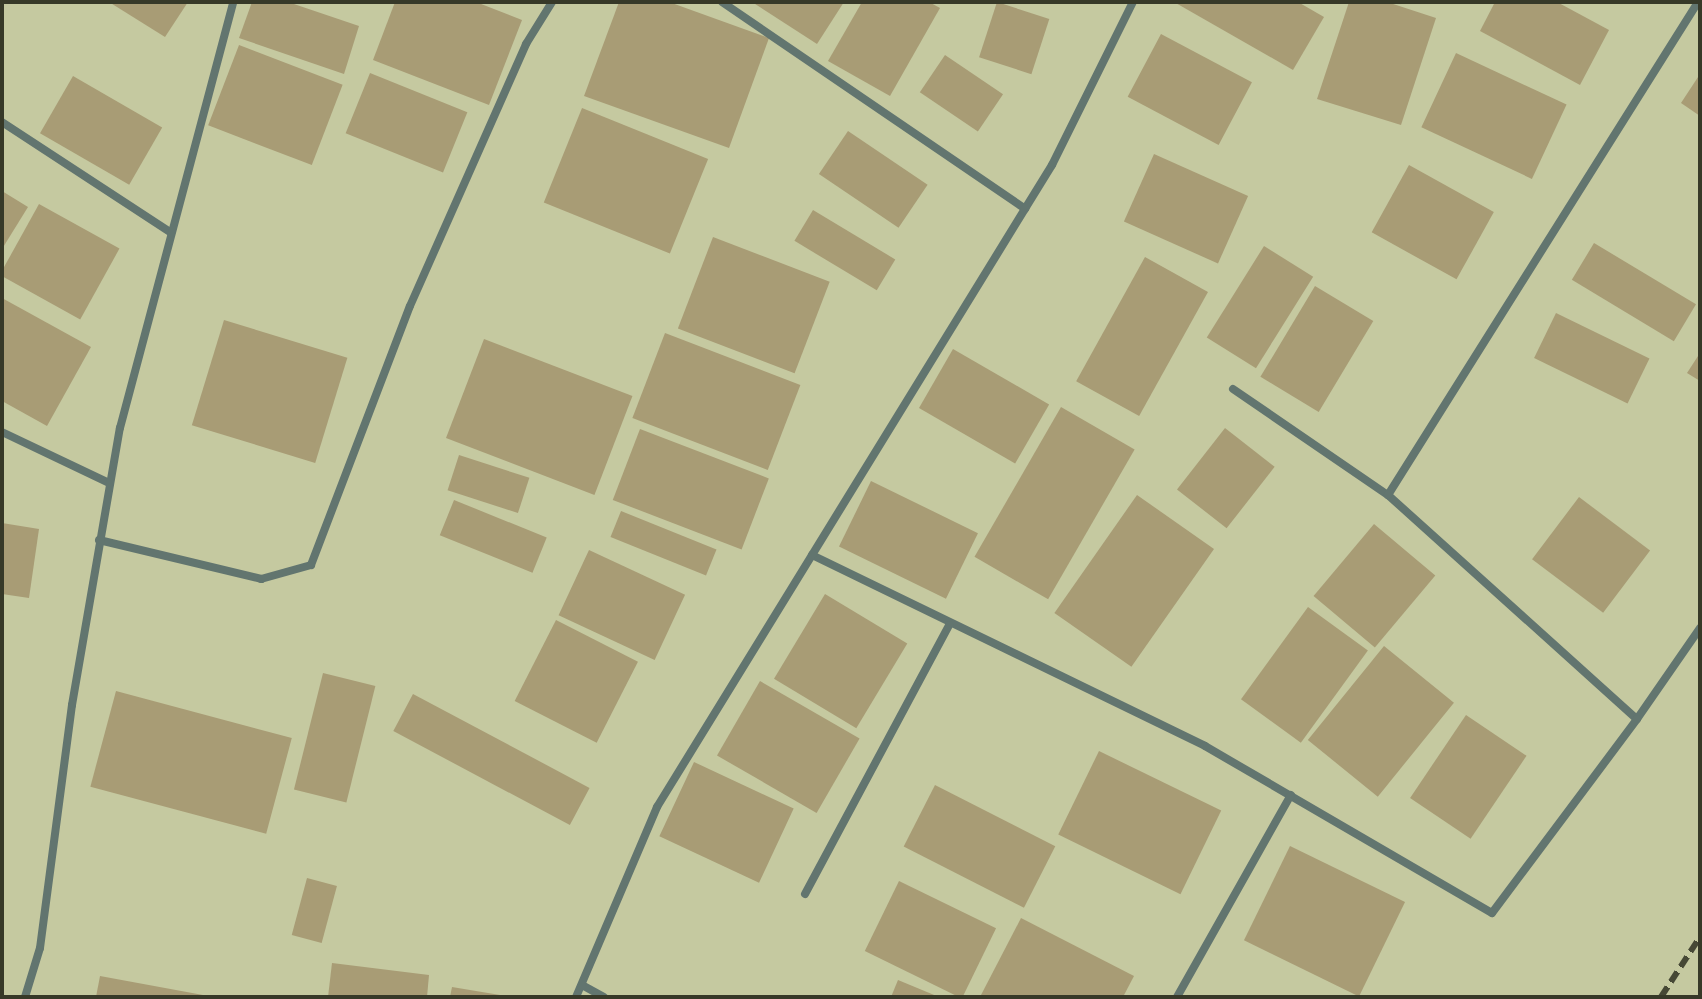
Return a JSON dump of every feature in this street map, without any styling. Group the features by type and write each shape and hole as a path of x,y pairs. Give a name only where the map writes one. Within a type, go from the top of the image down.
{"street":[{"path":"25,997 40,948 109,483 170,232 233,2"},
{"path":"99,540 261,579 311,565 410,306 526,44 552,2"},
{"path":"722,2 1025,209"},
{"path":"576,997 657,807 1025,209 1133,2"},
{"path":"1388,495 1698,2"},
{"path":"2,122 170,232"},
{"path":"1233,389 1388,495 1637,719"},
{"path":"2,432 109,483"},
{"path":"812,555 949,625 1205,746 1492,913 1637,719 1700,628"},
{"path":"805,894 949,625"},
{"path":"1177,997 1291,795"},
{"path":"582,985 604,997"}],"building":[{"path":"109,2 188,2 165,37"},
{"path":"252,2 288,2 359,26 344,74 239,38"},
{"path":"395,2 476,2 522,20 489,105 373,60"},
{"path":"619,2 669,2 769,38 729,148 584,96"},
{"path":"752,2 844,2 817,44"},
{"path":"862,2 929,2 940,8 890,96 828,61"},
{"path":"997,2 1049,19 1031,74 979,57"},
{"path":"1174,2 1298,2 1324,17 1293,70"},
{"path":"1349,2 1387,2 1436,18 1401,125 1317,99"},
{"path":"1495,2 1557,2 1609,30 1580,85 1480,31"},
{"path":"1161,34 1252,82 1219,145 1128,97"},
{"path":"239,45 343,85 312,165 208,125"},
{"path":"1456,53 1567,105 1532,179 1421,127"},
{"path":"945,55 1003,94 978,131 920,92"},
{"path":"370,73 467,112 443,173 346,133"},
{"path":"1700,74 1700,116 1681,103"},
{"path":"73,76 162,127 129,185 40,133"},
{"path":"582,108 708,159 670,254 544,203"},
{"path":"848,131 928,185 899,228 819,174"},
{"path":"1154,154 1248,196 1218,263 1124,222"},
{"path":"1409,165 1494,212 1457,279 1372,232"},
{"path":"2,191 28,207 2,249"},
{"path":"39,204 119,249 80,319 2,276 2,271"},
{"path":"813,210 895,259 877,290 794,241"},
{"path":"713,237 830,282 795,373 678,328"},
{"path":"1594,243 1696,304 1674,341 1572,280"},
{"path":"1264,246 1313,277 1256,368 1207,338"},
{"path":"1145,257 1208,292 1139,416 1076,381"},
{"path":"1315,286 1373,321 1319,412 1260,377"},
{"path":"2,298 91,347 47,426 2,401"},
{"path":"1556,313 1649,359 1628,404 1534,358"},
{"path":"224,320 347,358 315,463 192,425"},
{"path":"665,333 800,385 768,470 632,418"},
{"path":"484,339 632,396 594,495 446,438"},
{"path":"953,349 1049,404 1015,463 919,408"},
{"path":"1700,353 1700,381 1687,373"},
{"path":"1061,407 1135,450 1048,599 974,557"},
{"path":"1225,428 1275,467 1227,528 1177,489"},
{"path":"640,429 769,478 742,549 613,500"},
{"path":"459,455 529,478 518,513 448,490"},
{"path":"871,481 978,533 946,599 839,547"},
{"path":"1137,495 1214,549 1131,667 1054,613"},
{"path":"1579,497 1650,551 1603,613 1532,559"},
{"path":"454,500 547,537 532,573 440,535"},
{"path":"621,511 716,550 706,576 611,537"},
{"path":"2,523 39,529 29,598 2,594"},
{"path":"1374,524 1435,575 1375,647 1314,596"},
{"path":"589,550 685,595 655,660 559,615"},
{"path":"825,594 907,643 856,728 774,679"},
{"path":"1308,607 1368,650 1301,743 1241,699"},
{"path":"556,620 638,662 597,743 515,701"},
{"path":"1384,646 1454,703 1378,797 1308,740"},
{"path":"323,673 375,686 346,802 294,789"},
{"path":"760,681 860,738 817,813 717,755"},
{"path":"116,691 292,738 266,834 90,787"},
{"path":"413,694 590,788 570,825 393,731"},
{"path":"1466,715 1527,756 1471,839 1410,798"},
{"path":"1099,751 1221,811 1180,894 1058,835"},
{"path":"694,762 794,808 759,883 659,836"},
{"path":"935,785 1055,846 1024,908 904,846"},
{"path":"1290,846 1405,902 1359,996 1244,940"},
{"path":"307,878 337,886 322,943 292,935"},
{"path":"899,881 996,928 963,997 865,951"},
{"path":"1021,918 1134,976 1123,997 981,995"},
{"path":"332,963 429,975 427,997 328,997"},
{"path":"100,976 203,995 203,997 96,997"},
{"path":"898,980 939,997 891,997"},
{"path":"452,987 500,995 500,997 450,997"}],"railway":[{"path":"1661,997 1700,937"}]}
